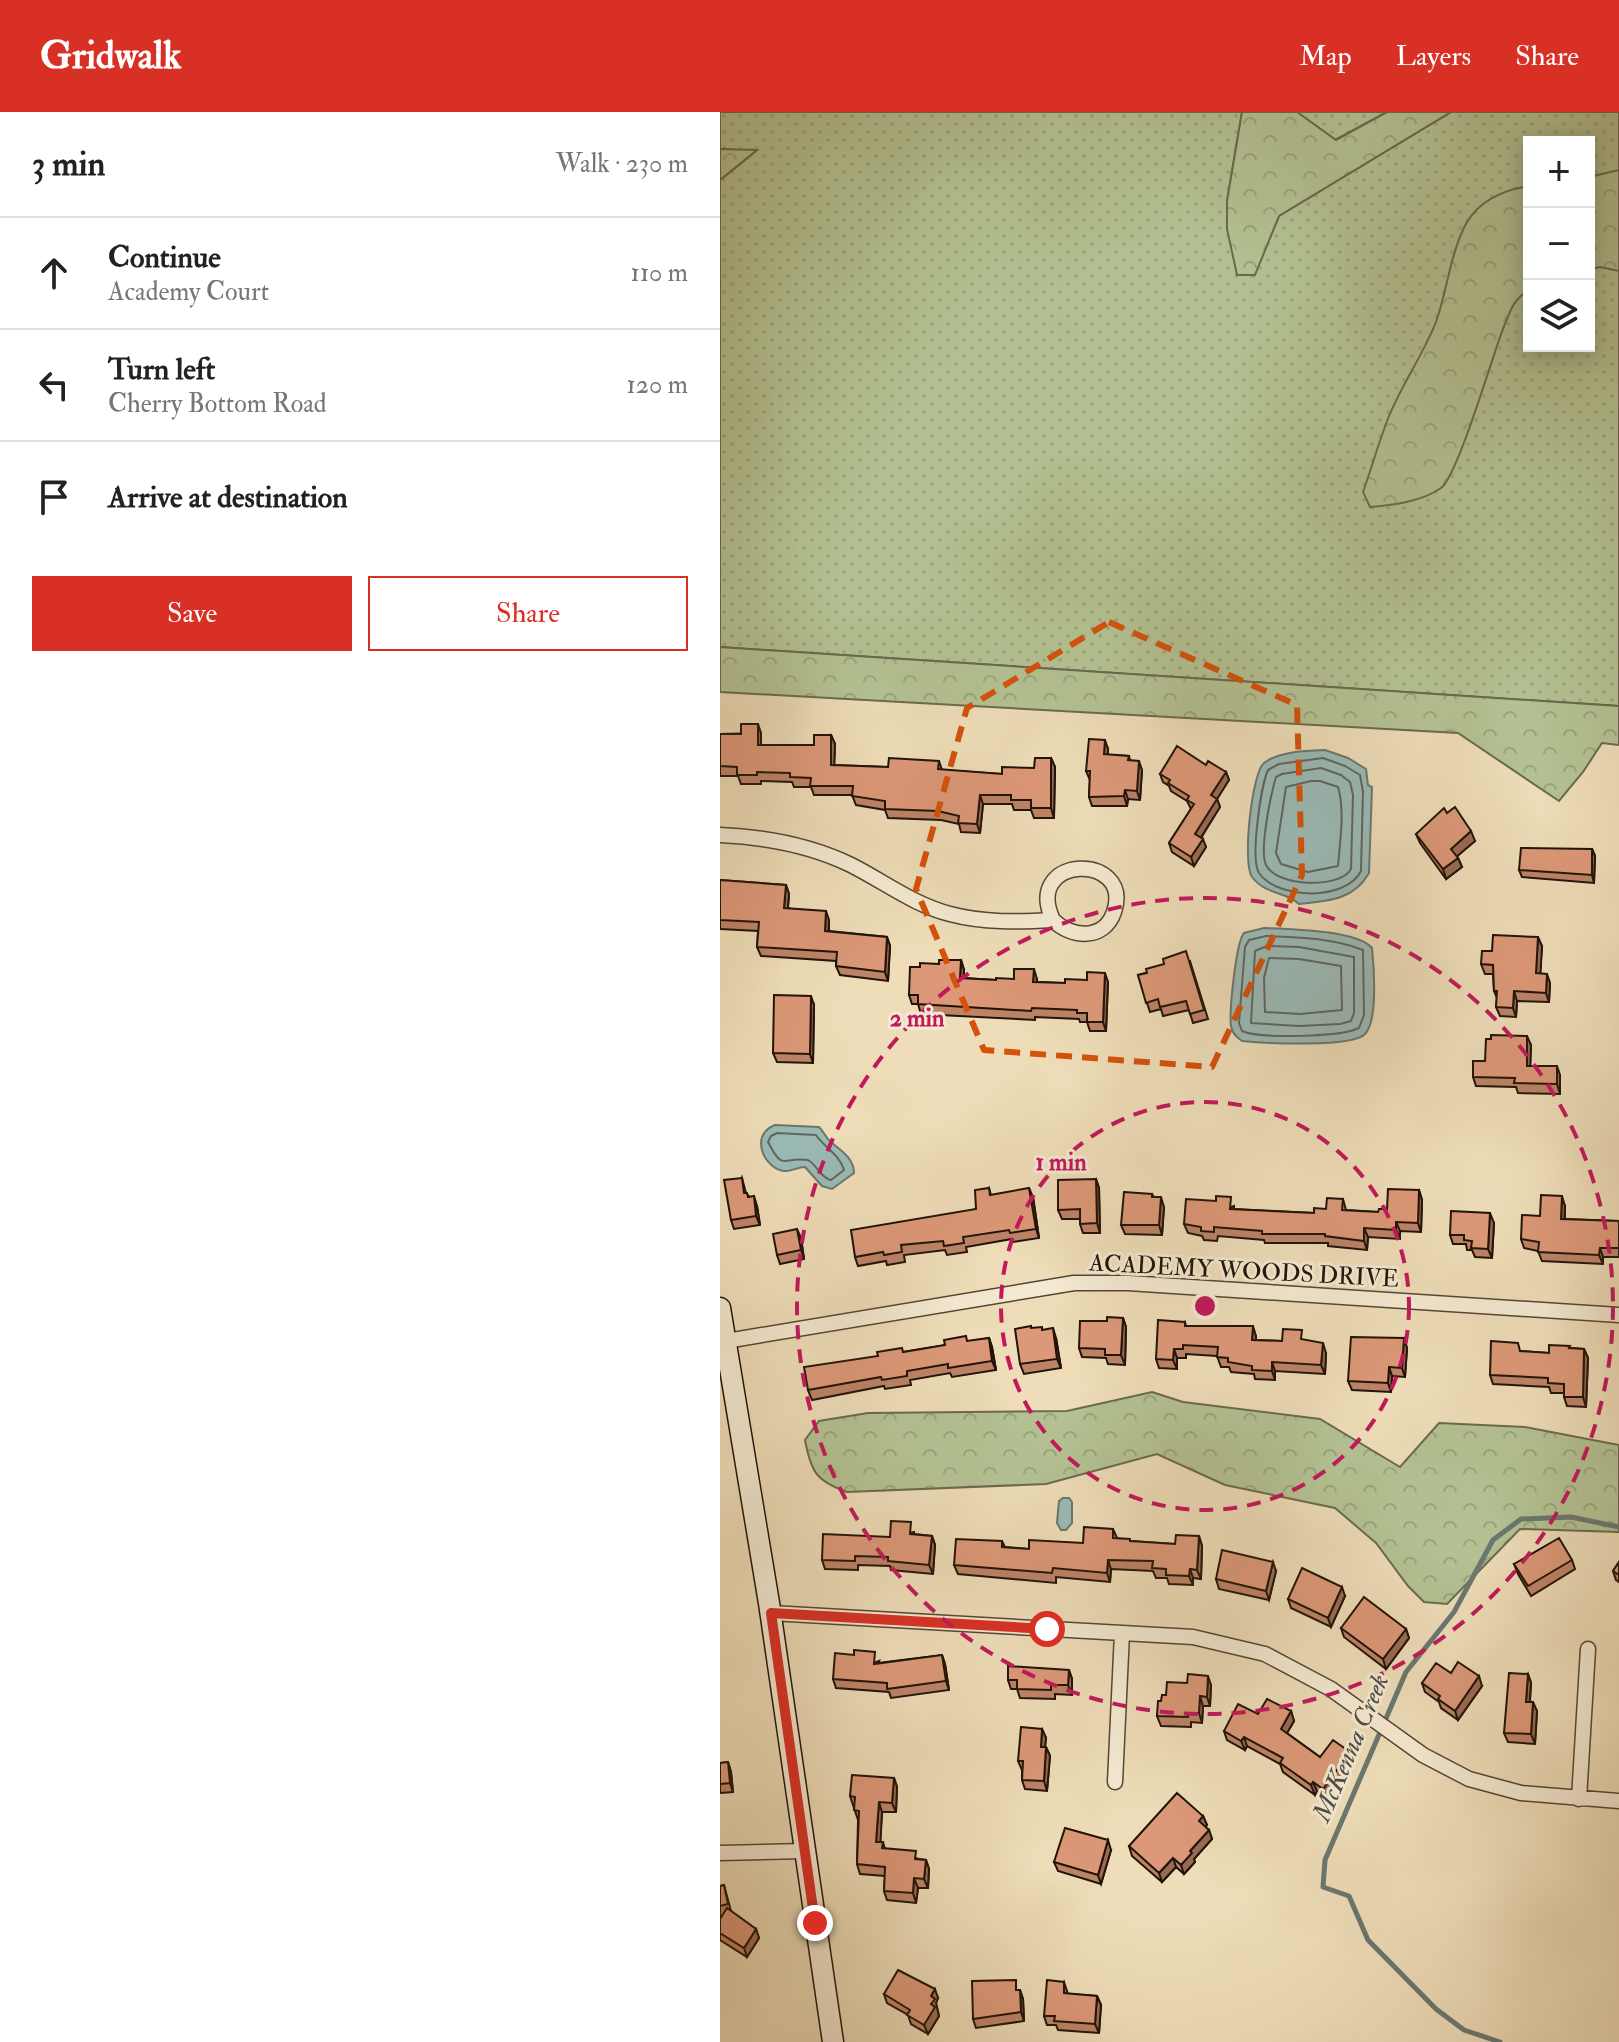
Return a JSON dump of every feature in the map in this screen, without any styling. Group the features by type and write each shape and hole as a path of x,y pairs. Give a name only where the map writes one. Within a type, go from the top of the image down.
{"main road":[{"path":"720,1308 723,1341 771,1613 833,2042"}],"street":[{"path":"720,835 748,836 802,846 851,865 891,889 948,914 1001,923 1053,920 1077,935 1097,931 1111,919 1115,910 1110,882 1104,875 1086,867 1076,867 1059,875 1053,883 1048,901 1053,920"},
{"name":"ACADEMY WOODS DRIVE","path":"723,1341 1074,1283 1128,1283 1619,1315"},
{"path":"771,1613 1193,1637 1265,1654 1331,1689 1423,1755 1469,1779 1521,1793 1619,1801"},
{"path":"1115,1782 1122,1633"},
{"path":"1579,1799 1588,1649"},
{"path":"720,1853 804,1851"}],"highlighted area":[{"path":"1109,622 1297,705 1302,875 1212,1067 984,1050 916,889 967,708"}],"green space":[{"path":"720,112 1242,112 1227,201 1227,229 1254,275 1279,216 1451,112 1619,112 1619,706 720,647 720,180 756,151 720,149"},
{"path":"1242,112 1297,112 1336,140 1387,112 1451,112 1279,216 1255,275 1237,275 1227,229 1227,201"},
{"path":"1297,112 1387,112 1335,140"},
{"path":"720,149 757,150 720,180"},
{"path":"1619,170 1619,271 1595,268 1595,176"},
{"path":"1523,187 1523,295 1510,312 1456,462 1441,488 1425,497 1370,507 1363,492 1382,435 1394,404 1436,322 1462,233 1479,207 1511,190"},
{"path":"720,647 1619,706 1619,745 1602,743 1559,801 1458,733 720,692"},
{"path":"1152,1392 1183,1402 1320,1419 1400,1467 1439,1423 1525,1427 1619,1445 1619,1532 1520,1529 1447,1604 1424,1602 1376,1543 1335,1508 1225,1485 1157,1454 1046,1484 847,1492 828,1484 817,1474 805,1440 819,1421 868,1413 1067,1411"}],"water":[{"path":"1325,750 1348,758 1366,769 1368,785 1372,787 1369,873 1356,889 1339,898 1299,904 1264,887 1252,877 1248,837 1252,799 1264,763 1285,754"},
{"path":"1264,928 1338,934 1352,937 1372,948 1373,1006 1365,1034 1343,1041 1306,1044 1242,1041 1233,1033 1231,1018 1238,949 1244,933"},
{"path":"775,1125 819,1127 849,1159 854,1173 832,1189 822,1186 805,1167 788,1171 778,1169 766,1159 761,1144 762,1136"},
{"path":"1069,1498 1072,1502 1072,1523 1066,1530 1061,1530 1057,1523 1059,1501"}],"building":[{"path":"741,724 758,724 758,745 814,745 814,735 831,735 831,765 888,767 889,758 939,761 938,769 1002,774 1002,767 1034,768 1035,758 1051,758 1051,808 1031,808 1031,800 1011,800 1011,795 980,795 977,824 958,823 959,816 938,811 885,809 885,801 852,796 853,786 810,786 811,778 790,777 790,773 737,775 737,767 720,766 720,734 741,734"},
{"path":"1089,739 1105,740 1104,754 1129,756 1128,760 1139,761 1137,791 1125,790 1124,796 1089,797 1090,771 1086,771"},
{"path":"1177,746 1206,765 1208,761 1226,772 1211,795 1217,799 1195,834 1203,839 1191,857 1169,843 1194,804 1187,800 1189,796 1160,774"},
{"path":"1455,807 1471,831 1451,849 1458,858 1443,869 1416,834 1444,808 1447,813"},
{"path":"1521,848 1592,849 1592,875 1519,870"},
{"path":"720,880 786,885 784,908 826,911 825,931 887,937 885,972 836,966 837,952 757,947 759,922 720,920"},
{"path":"1493,935 1538,937 1536,973 1547,974 1546,993 1514,991 1513,1008 1496,1007 1493,965 1481,964 1482,951 1492,951"},
{"path":"1186,951 1204,1010 1190,1014 1186,1001 1160,1007 1158,999 1146,1003 1138,975 1147,973 1146,969 1164,964 1163,959"},
{"path":"939,960 961,960 960,978 1014,979 1014,969 1034,969 1033,982 1065,983 1065,979 1087,980 1087,972 1105,973 1103,1022 1087,1022 1087,1013 1077,1013 1077,1010 1032,1008 1031,1011 918,1004 918,995 909,995 910,967 920,967 920,963 939,964"},
{"path":"774,995 811,996 810,1054 773,1053"},
{"path":"1491,1035 1527,1036 1527,1066 1557,1066 1557,1084 1514,1083 1515,1078 1473,1077 1473,1061 1485,1061 1486,1039 1491,1039"},
{"path":"742,1178 744,1193 748,1197 754,1196 756,1216 731,1220 724,1180"},
{"path":"1096,1179 1097,1223 1080,1224 1080,1209 1058,1210 1058,1180"},
{"path":"989,1188 990,1195 1029,1188 1036,1229 963,1237 964,1243 944,1246 943,1241 901,1245 902,1252 855,1257 851,1230 976,1209 975,1190"},
{"path":"1388,1189 1419,1190 1418,1223 1396,1222 1396,1230 1364,1228 1364,1241 1325,1234 1262,1234 1262,1231 1214,1227 1214,1232 1201,1231 1201,1227 1184,1224 1186,1199 1216,1201 1216,1196 1231,1197 1230,1209 1314,1213 1314,1208 1326,1209 1327,1198 1343,1199 1342,1210 1378,1212 1379,1209 1387,1209"},
{"path":"1124,1192 1161,1197 1159,1225 1121,1225"},
{"path":"1541,1195 1562,1196 1561,1219 1619,1221 1619,1248 1600,1248 1599,1255 1538,1252 1539,1242 1521,1239 1522,1215 1540,1216"},
{"path":"1451,1211 1490,1213 1488,1249 1471,1248 1472,1241 1464,1240 1464,1235 1450,1235"},
{"path":"797,1229 801,1250 777,1255 773,1234"},
{"path":"1107,1317 1123,1318 1121,1355 1105,1355 1105,1349 1079,1348 1080,1321 1107,1321"},
{"path":"1158,1320 1185,1322 1185,1326 1253,1326 1252,1340 1282,1341 1283,1329 1302,1330 1301,1339 1323,1343 1321,1365 1272,1362 1272,1371 1252,1370 1252,1366 1217,1357 1218,1347 1183,1345 1183,1349 1174,1349 1173,1360 1156,1359"},
{"path":"1042,1327 1042,1330 1053,1328 1057,1359 1020,1364 1015,1329"},
{"path":"966,1336 967,1341 989,1338 992,1361 948,1368 948,1364 907,1371 907,1376 882,1380 881,1377 808,1390 804,1367 878,1356 877,1352 902,1348 903,1352 945,1345 944,1340"},
{"path":"1351,1337 1404,1338 1402,1368 1389,1367 1388,1383 1348,1381"},
{"path":"1491,1341 1518,1343 1520,1351 1549,1353 1549,1345 1584,1349 1583,1397 1564,1397 1564,1384 1548,1383 1548,1378 1490,1375"},
{"path":"891,1521 911,1522 910,1534 932,1536 929,1565 888,1561 888,1557 855,1556 855,1561 822,1560 823,1534 890,1537"},
{"path":"1084,1527 1113,1529 1113,1538 1130,1541 1175,1544 1176,1535 1199,1536 1197,1570 1190,1569 1189,1576 1166,1575 1166,1569 1152,1568 1153,1561 1108,1560 1107,1573 1053,1568 1052,1573 954,1565 956,1539 1002,1541 1002,1547 1029,1549 1029,1540 1083,1543"},
{"path":"1559,1538 1572,1560 1528,1586 1514,1564"},
{"path":"1222,1550 1273,1562 1266,1591 1216,1579"},
{"path":"1302,1568 1342,1587 1328,1618 1288,1599"},
{"path":"1364,1597 1406,1629 1383,1659 1341,1628"},
{"path":"854,1650 875,1652 874,1664 942,1655 946,1681 887,1689 887,1683 833,1679 835,1653 854,1655"},
{"path":"1458,1662 1479,1676 1455,1711 1422,1683 1436,1663 1451,1673"},
{"path":"1008,1666 1069,1670 1068,1685 1051,1685 1051,1690 1017,1689 1017,1680 1008,1680"},
{"path":"1509,1673 1528,1674 1526,1702 1533,1702 1531,1734 1504,1733"},
{"path":"1188,1674 1208,1676 1207,1697 1200,1696 1199,1713 1188,1713 1188,1717 1157,1716 1158,1701 1166,1695 1167,1682 1187,1683"},
{"path":"1267,1699 1291,1711 1281,1729 1320,1757 1333,1740 1350,1752 1323,1789 1313,1782 1311,1785 1280,1763 1283,1758 1244,1737 1241,1741 1224,1731 1238,1704 1258,1714"},
{"path":"1021,1727 1042,1729 1041,1747 1046,1747 1044,1781 1022,1780 1023,1761 1018,1761"},
{"path":"728,1762 730,1783 720,1784 720,1763"},
{"path":"852,1775 894,1778 892,1803 879,1802 876,1842 883,1842 882,1848 916,1851 915,1859 926,1860 924,1879 914,1878 913,1893 884,1891 885,1867 857,1864 859,1811 854,1810 855,1797 850,1796"},
{"path":"1177,1793 1203,1816 1199,1821 1209,1830 1181,1865 1173,1858 1159,1873 1129,1846"},
{"path":"1065,1828 1108,1840 1098,1875 1054,1862"},
{"path":"724,1885 728,1904 720,1906 720,1886"},
{"path":"727,1908 756,1929 744,1948 720,1933 720,1919"},
{"path":"898,1970 935,1989 931,1996 935,1999 931,2004 935,2007 924,2025 907,2015 910,2010 884,1994"},
{"path":"1016,1980 1016,1990 1020,1990 1021,2012 973,2019 972,1981"},
{"path":"1047,1980 1064,1982 1064,1993 1097,1996 1095,2024 1054,2021 1055,2016 1044,2016"}],"waterway":[{"name":"McKenna Creek","path":"1500,2042 1464,2030 1436,2009 1368,1940 1349,1896 1323,1887 1325,1860 1406,1672 1454,1612 1493,1540 1521,1519 1571,1517 1619,1527"}],"route":[{"path":"815,1923 771,1613 1047,1629"}]}
